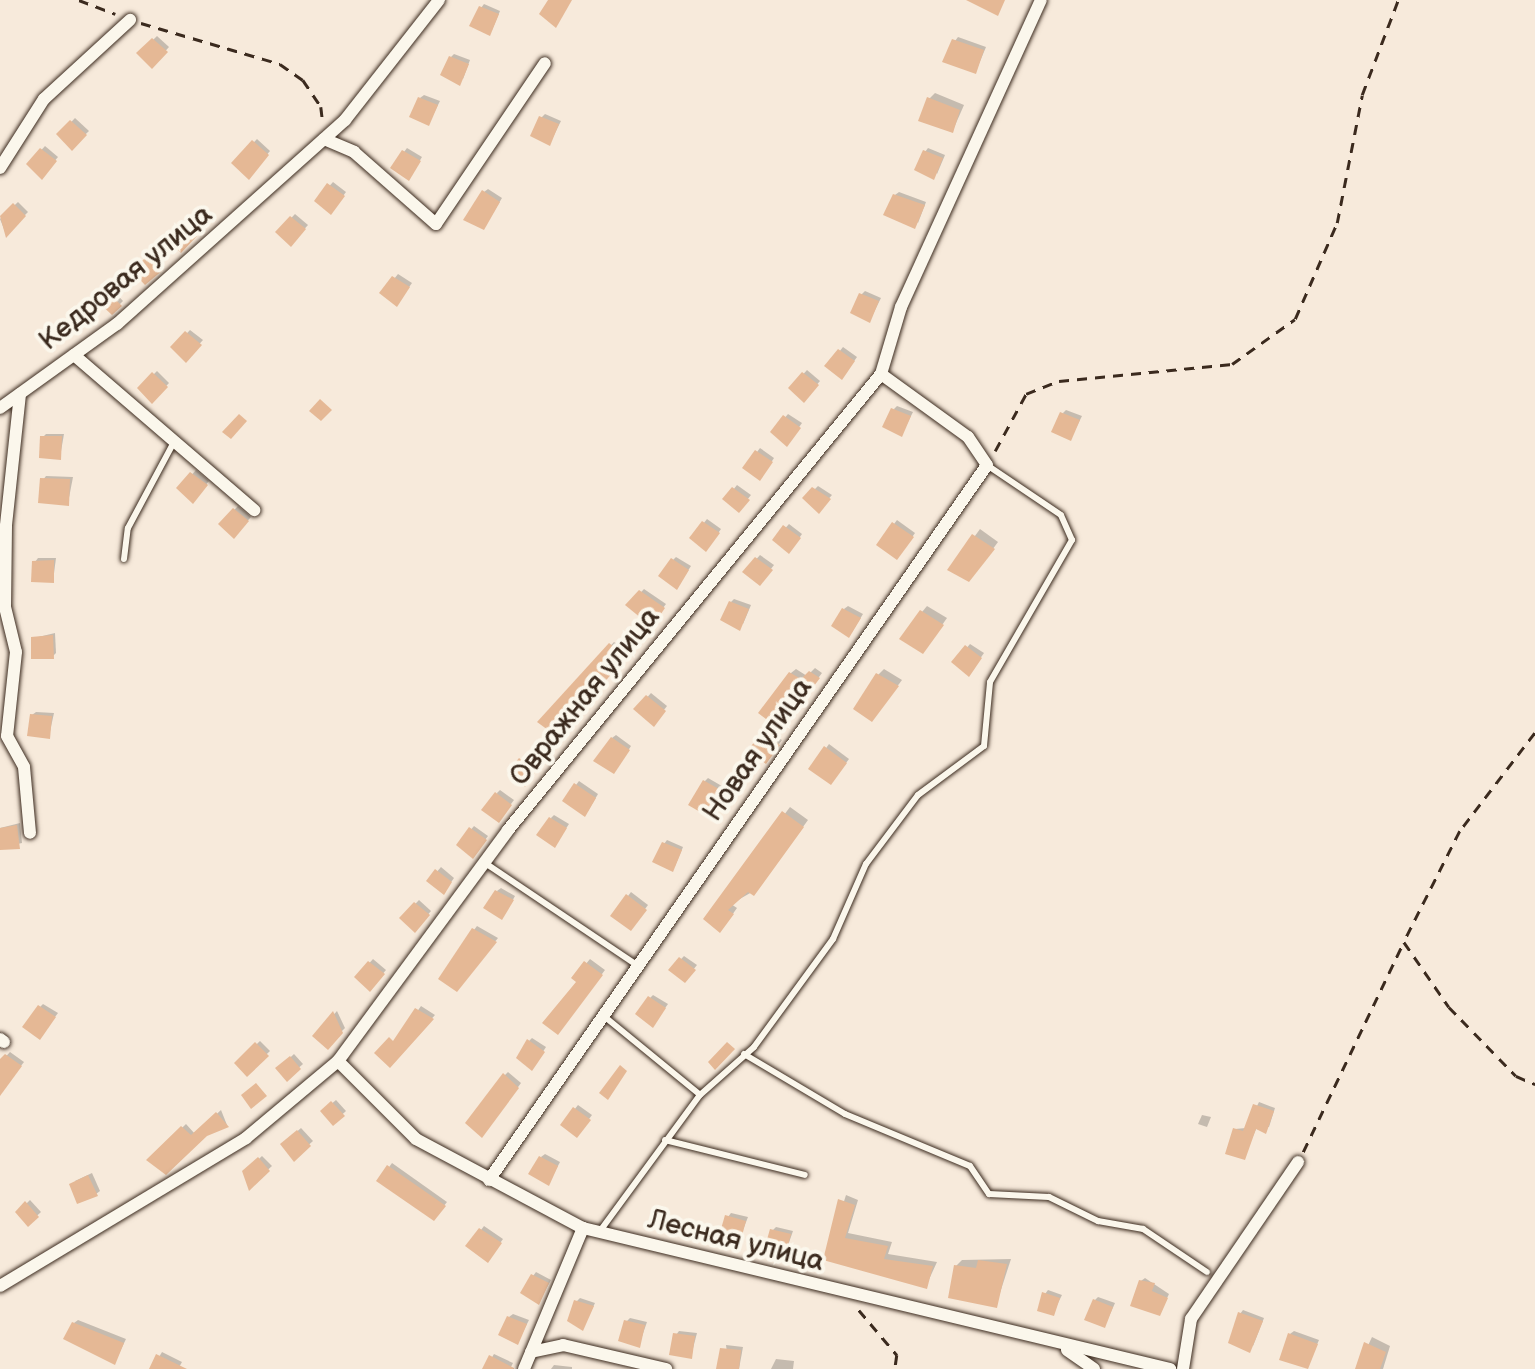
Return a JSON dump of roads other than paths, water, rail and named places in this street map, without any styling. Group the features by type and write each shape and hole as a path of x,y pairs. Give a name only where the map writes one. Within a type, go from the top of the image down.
{"street":[{"name":"Кедровая улица","path":"0,408 74,355 324,139 439,0"},
{"name":"Овражная улица","path":"0,1286 246,1138 338,1060 484,862 881,374 901,306 1041,0"},
{"path":"0,168 44,100 130,20"},
{"path":"324,139 354,152 436,224 544,64"},
{"path":"74,355 254,510"},
{"path":"881,374 968,437 987,466"},
{"path":"20,394 6,526 4,607 16,652 7,736 24,767 30,833"},
{"name":"Новая улица","path":"490,1180 987,466"},
{"name":"Лесная улица","path":"338,1060 416,1140 583,1228 1061,1346 1170,1369"},
{"path":"1183,1369 1191,1319 1298,1162"},
{"path":"524,1369 583,1228"},
{"path":"532,1352 563,1344 666,1369"},
{"path":"1061,1346 1094,1369"}],"lane":[{"path":"124,559 128,528 174,441"},
{"path":"599,1232 700,1094 744,1054 833,940 866,864 918,795 984,746 990,682 1072,540 1061,515 987,466"},
{"path":"484,862 638,966"},
{"path":"604,1016 700,1094"},
{"path":"744,1054 845,1114 970,1166 990,1194 1049,1198 1098,1221 1144,1229 1206,1272"},
{"path":"664,1140 804,1175"}]}
